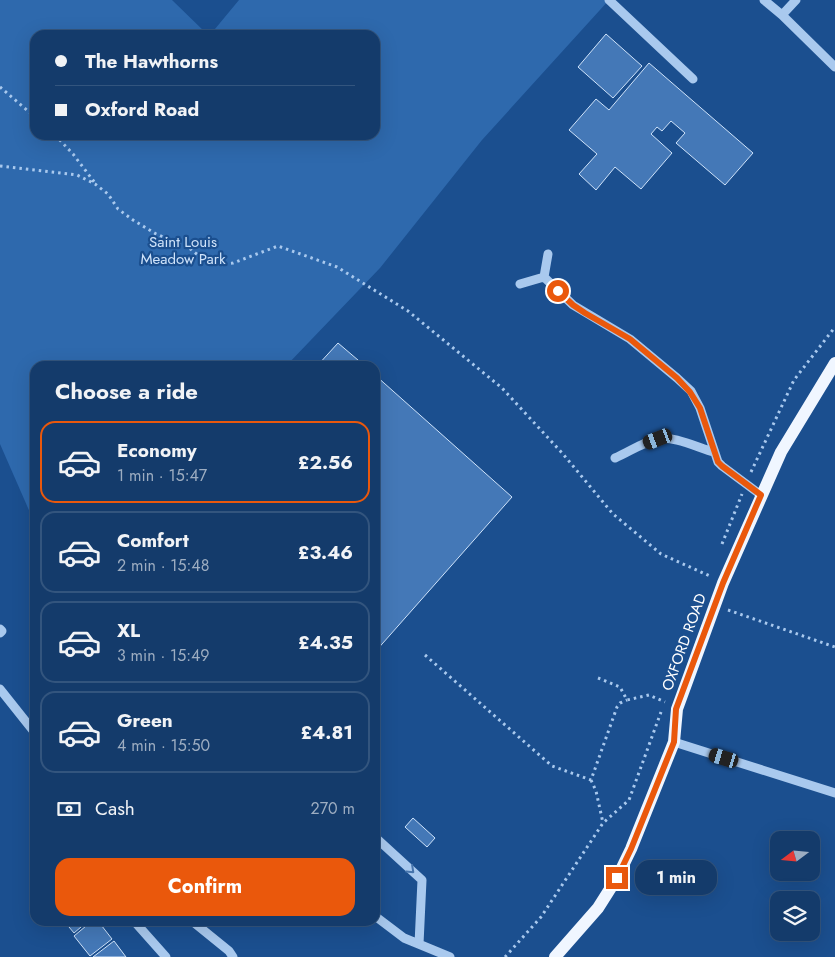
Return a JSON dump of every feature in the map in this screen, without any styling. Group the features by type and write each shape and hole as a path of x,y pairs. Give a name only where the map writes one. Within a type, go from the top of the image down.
{"main road":[{"name":"OXFORD ROAD","path":"555,957 598,908 617,878 631,849 674,742 676,709 723,583 781,452 835,362"}],"street":[{"path":"609,0 693,79"},
{"path":"764,0 835,67"},
{"path":"782,15 796,0"},
{"path":"544,277 548,254"},
{"path":"520,284 544,277"},
{"path":"544,277 573,305 630,339 677,378 690,392 700,408 718,462 761,495"},
{"path":"615,458 646,443 663,438 714,452"},
{"path":"0,629 2,631 0,633"},
{"path":"2,691 30,727"},
{"path":"674,742 835,793"},
{"path":"380,842 422,880 419,944"},
{"path":"380,920 404,938 450,957"},
{"path":"139,926 166,957"},
{"path":"198,926 229,951 233,957"}],"path":[{"path":"0,87 30,113"},
{"path":"60,140 73,154 95,184"},
{"path":"0,166 77,175 95,184 108,194 118,209 133,220 156,234 190,248 203,259 220,264 233,263 278,246 337,268 408,311 502,388 563,454 613,514 661,554 723,583"},
{"path":"722,546 758,455 794,380 835,327"},
{"path":"707,585 713,569"},
{"path":"715,606 835,647"},
{"path":"425,655 552,766 591,780"},
{"path":"598,678 620,688 628,700"},
{"path":"505,957 541,917 603,823 629,800 668,693"},
{"path":"603,823 596,791 591,780 617,707 620,703 628,700 649,695 676,709"}],"green space":[{"name":"Saint Louis Meadow Park","path":"0,0 172,0 203,30 30,30 30,140 380,140 380,30 214,30 239,0 609,0 482,140 380,268 291,361 30,361 30,513 0,444"}],"building":[{"path":"606,34 642,66 613,98 578,67"},
{"path":"649,63 753,153 725,185 676,143 685,133 671,121 662,131 657,127 651,134 672,153 641,189 615,167 596,190 579,174 597,154 569,130 596,99 609,110"},
{"path":"338,343 359,361 322,361"},
{"path":"380,379 512,497 380,646"},
{"path":"413,818 435,838 427,847 405,827"},
{"path":"68,926 82,926 74,933"},
{"path":"86,926 102,926 112,939 90,956 74,936"},
{"path":"114,941 126,957 93,957"}],"route":[{"path":"558,291 573,305 630,339 677,378 690,392 700,408 718,462 761,495 723,583 676,709 674,742 631,849 617,878"}]}
